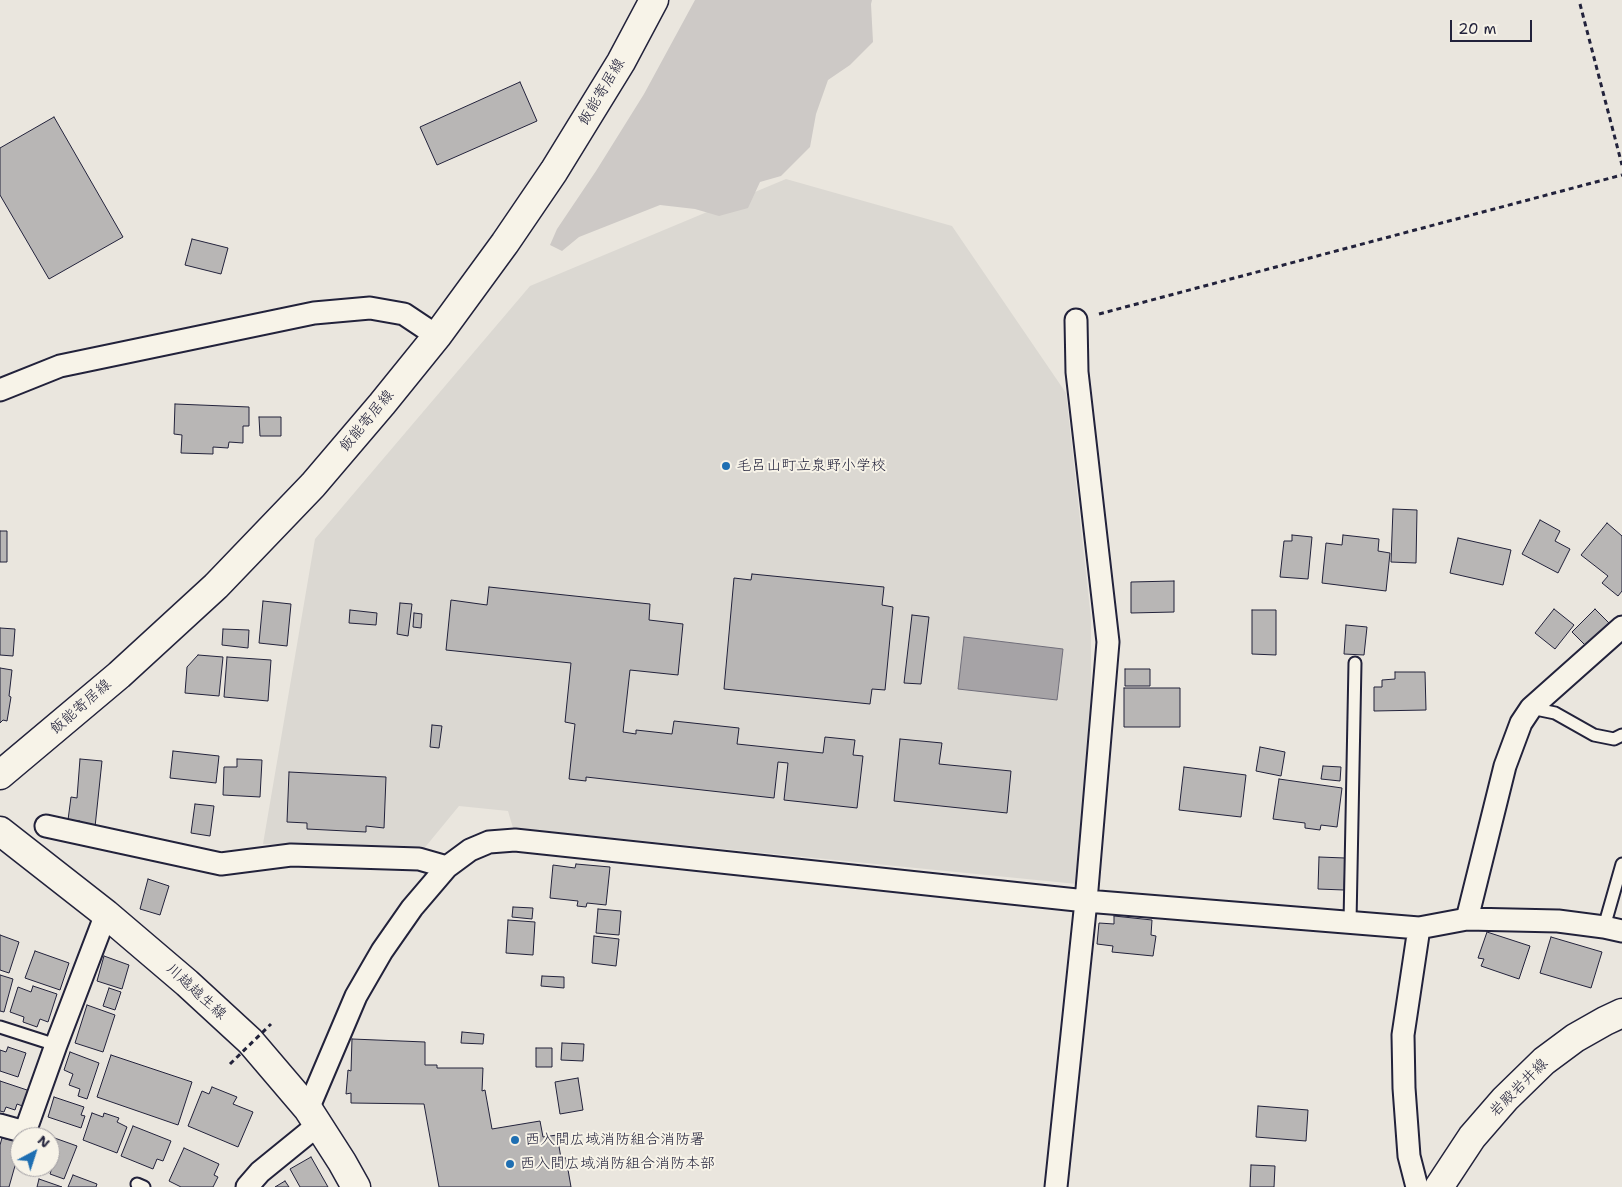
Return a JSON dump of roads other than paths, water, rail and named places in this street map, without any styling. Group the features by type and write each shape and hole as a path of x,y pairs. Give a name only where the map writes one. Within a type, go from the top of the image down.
{"main road":[{"name":"飯能寄居線","path":"0,775 119,675 216,586 313,485 382,404 437,336 554,171 621,62 654,0"},
{"name":"川越越生線","path":"0,830 106,914 187,983 250,1041 313,1116 356,1187"},
{"name":"岩殿岩井線","path":"1439,1187 1472,1137 1505,1099 1544,1061 1575,1038 1622,1013"}],"street":[{"path":"0,390 60,366 314,314 370,308 404,314 437,336"},
{"path":"1056,1187 1086,901 1108,642 1077,372 1076,320"},
{"path":"1467,919 1505,766 1521,723 1531,708 1622,626"},
{"path":"46,826 221,864 291,855 419,859 446,867"},
{"path":"247,1187 313,1116 356,996 382,951 412,908 446,867 470,850 489,842 515,840 1086,901 1419,928 1467,919 1558,921 1613,929"},
{"path":"0,1125 25,1132 56,1044 106,914"},
{"path":"1417,1187 1409,1156 1402,1035 1419,928"}],"lane":[{"path":"1350,922 1355,663"},
{"path":"1531,708 1555,713 1594,736 1614,739 1622,735"},
{"path":"1613,929 1622,864"},
{"path":"0,1027 56,1044"}],"place":[{"name":"毛呂山町立泉野小学校","path":"726,466"},
{"name":"西入間広域消防組合消防署","path":"515,1140"},
{"name":"西入間広域消防組合消防本部","path":"510,1164"}]}
